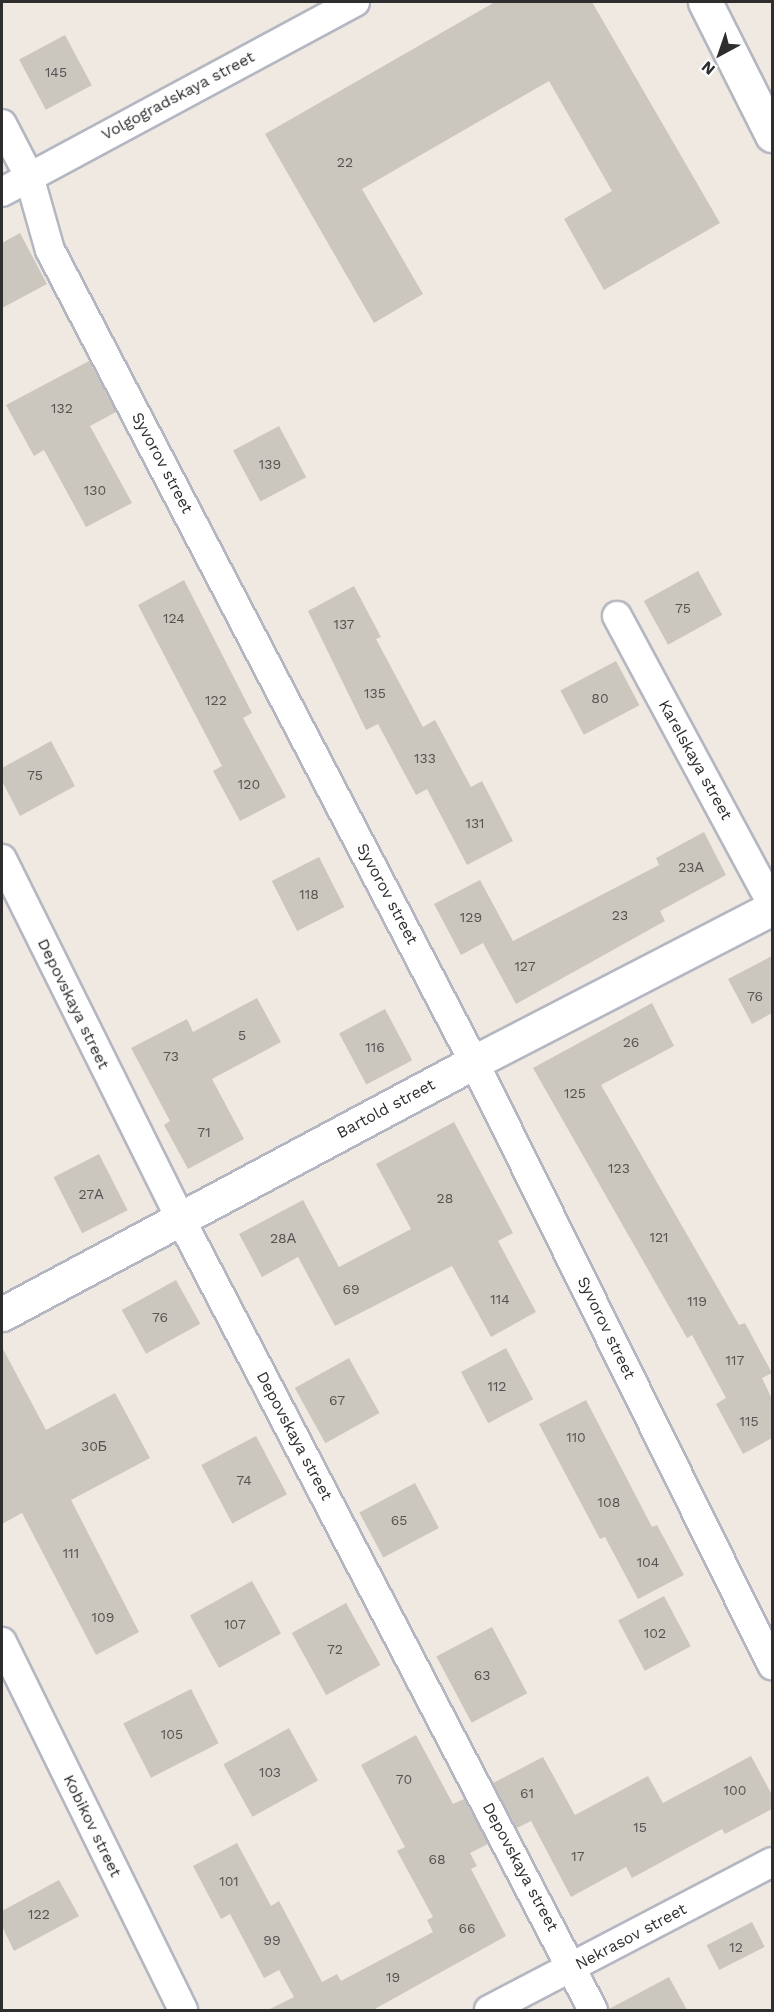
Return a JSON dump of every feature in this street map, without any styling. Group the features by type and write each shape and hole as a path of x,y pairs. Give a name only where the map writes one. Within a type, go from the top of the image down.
{"street":[{"name":"Volgogradskaya street","path":"2,192 355,2"},
{"path":"705,2 772,135"},
{"name":"Syvorov street","path":"2,124 29,176 50,250 474,1062 772,1665"},
{"name":"Karelskaya street","path":"617,616 772,904"},
{"name":"Depovskaya street","path":"2,859 181,1220 573,1967 593,2010"},
{"name":"Bartold street","path":"2,1314 474,1062 772,908"},
{"name":"Kobikov street","path":"2,1642 183,2010"},
{"name":"Nekrasov street","path":"489,2010 772,1862"}],"building":[{"path":"495,2 592,2 720,223 604,290 564,219 612,191 549,81 362,189 423,294 374,323 265,134"},
{"path":"65,35 92,85 46,110 19,59"},
{"path":"20,233 47,284 2,308 2,243"},
{"path":"89,361 116,412 90,426 132,503 86,527 44,450 34,456 6,405"},
{"path":"279,426 306,477 260,502 233,450"},
{"path":"698,571 722,615 668,645 644,601"},
{"path":"184,580 252,713 243,718 286,797 240,821 213,771 222,766 138,605"},
{"path":"354,586 381,637 376,639 423,727 435,720 471,787 482,781 513,841 467,865 427,789 416,795 378,724 366,730 308,611"},
{"path":"616,661 639,705 584,735 560,691"},
{"path":"51,741 75,786 20,816 2,781 2,768"},
{"path":"704,832 726,875 660,911 665,921 516,1004 483,943 461,955 434,904 480,880 513,941 659,865 656,858"},
{"path":"319,857 344,907 297,931 272,881"},
{"path":"772,956 772,1013 752,1024 728,979"},
{"path":"257,998 281,1042 212,1079 244,1139 188,1169 164,1125 170,1121 131,1048 187,1019 193,1032"},
{"path":"652,1003 674,1046 601,1085 739,1325 745,1323 772,1373 762,1378 772,1399 772,1438 743,1454 716,1404 726,1398 692,1335 687,1338 533,1068"},
{"path":"385,1009 412,1060 366,1085 339,1033"},
{"path":"454,1122 513,1233 498,1241 536,1312 491,1337 452,1266 335,1326 298,1257 262,1277 239,1234 303,1200 339,1267 411,1229 376,1164"},
{"path":"99,1154 128,1210 82,1233 54,1177"},
{"path":"176,1280 200,1324 146,1354 122,1310"},
{"path":"2,1347 46,1430 115,1393 150,1458 71,1500 139,1632 96,1655 22,1513 2,1524"},
{"path":"506,1348 533,1399 488,1423 461,1372"},
{"path":"349,1358 380,1413 325,1443 295,1388"},
{"path":"586,1400 652,1527 657,1525 684,1575 638,1599 605,1537 600,1539 539,1424"},
{"path":"256,1436 287,1494 232,1523 201,1465"},
{"path":"415,1483 439,1528 383,1558 359,1513"},
{"path":"252,1581 281,1633 219,1668 190,1615"},
{"path":"664,1596 691,1646 645,1671 618,1620"},
{"path":"346,1603 380,1665 326,1695 292,1633"},
{"path":"492,1627 527,1693 472,1723 436,1657"},
{"path":"191,1689 219,1743 151,1778 123,1724"},
{"path":"289,1728 318,1780 252,1817 223,1764"},
{"path":"416,1735 453,1804 464,1799 488,1844 470,1853 477,1866 471,1869 506,1936 373,2010 268,2010 294,1997 279,1970 264,1978 230,1914 221,1919 193,1866 237,1843 271,1906 279,1901 322,1982 337,1974 341,1981 433,1932 427,1920 433,1917 397,1851 405,1847 361,1765"},
{"path":"751,1756 772,1795 772,1809 725,1834 722,1829 632,1878 626,1867 571,1897 531,1821 517,1828 493,1783 543,1757 575,1815 648,1776 663,1803"},
{"path":"59,1880 79,1916 14,1951 2,1926 2,1911"},
{"path":"752,1922 765,1947 719,1970 707,1945"},
{"path":"669,1977 687,2010 609,2010 609,2009"}]}
